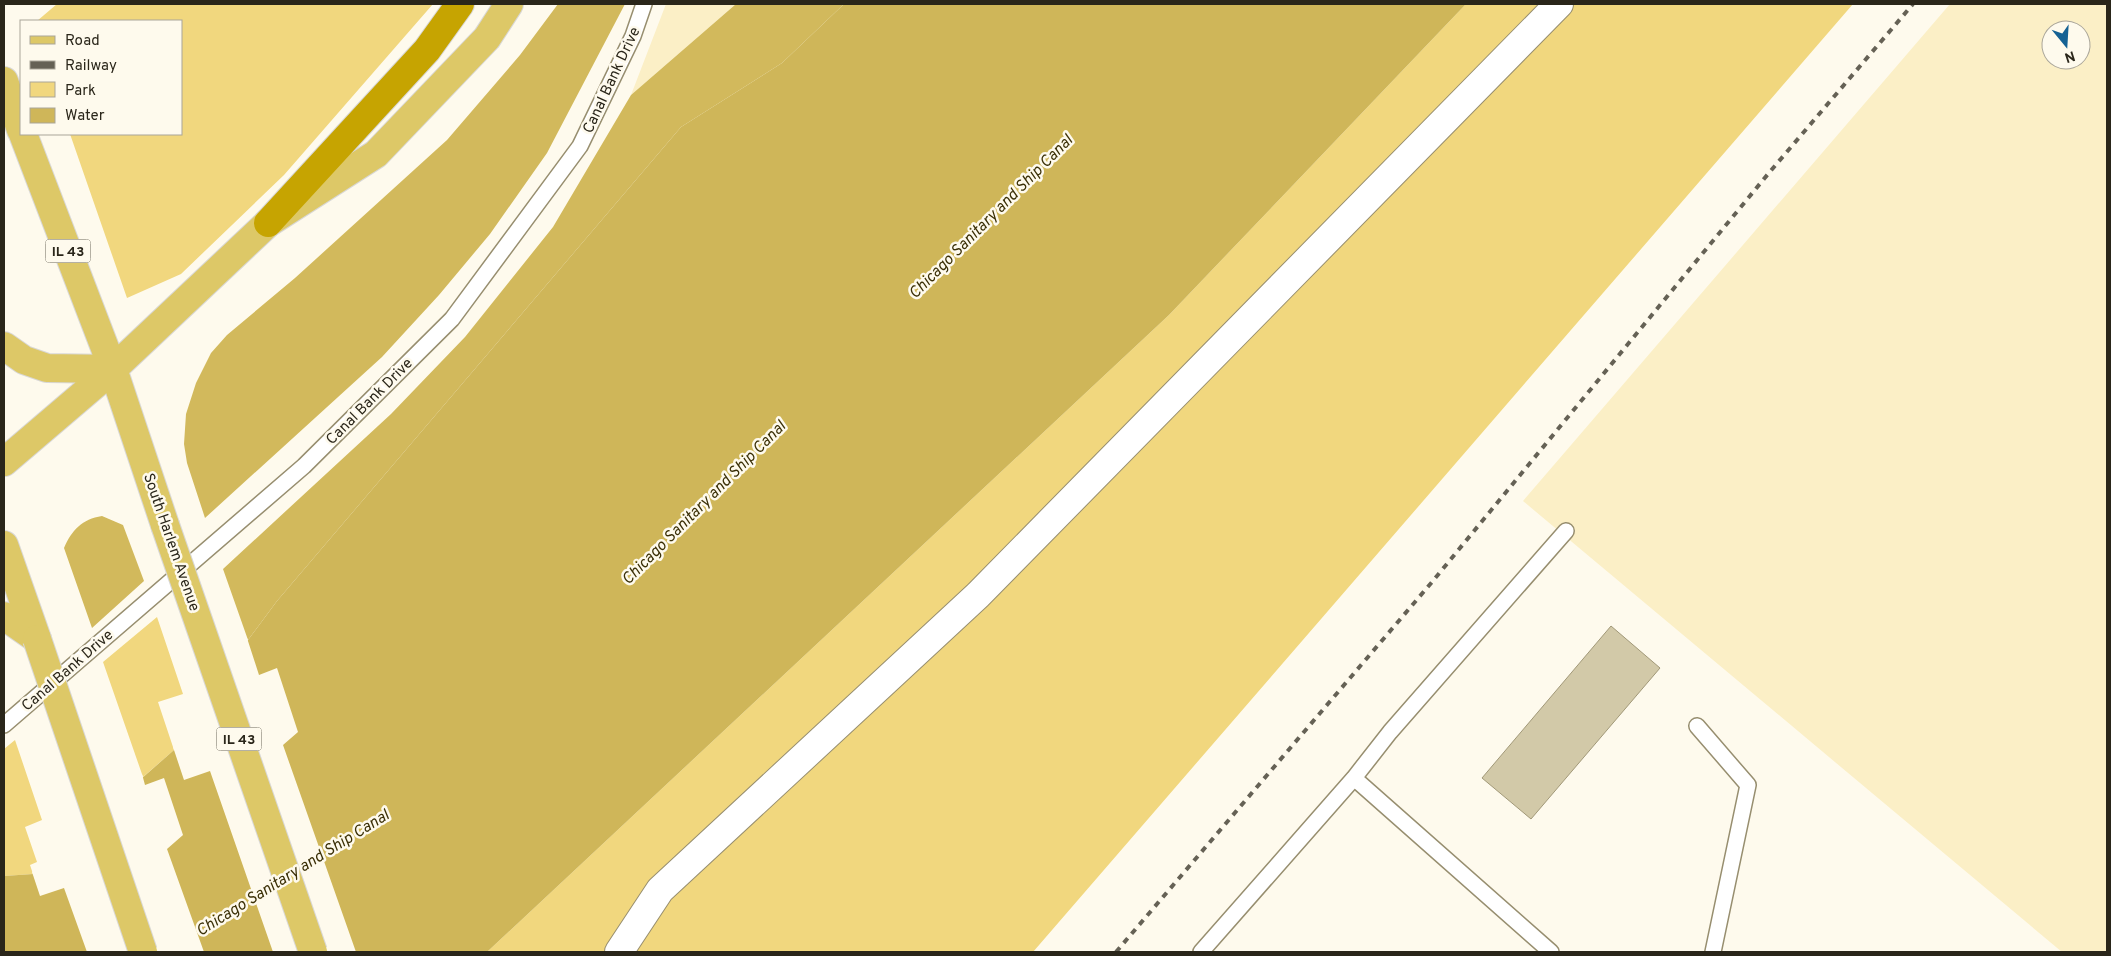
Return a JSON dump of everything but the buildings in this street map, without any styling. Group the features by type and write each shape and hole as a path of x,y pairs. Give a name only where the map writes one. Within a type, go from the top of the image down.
{"highway":[{"path":"268,223 426,50 460,4"}],"main road":[{"path":"4,462 113,369 268,223 376,154 487,38 509,4"},
{"name":"South Harlem Avenue","path":"4,81 20,125"},
{"name":"South Harlem Avenue","path":"24,135 113,369 313,952"},
{"path":"4,346 24,360 47,368 113,369"},
{"path":"4,545 143,952"},
{"path":"4,616 37,639"}],"street":[{"path":"619,952 660,890 978,595 1560,4"}],"lane":[{"name":"Canal Bank Drive","path":"4,725 304,466 452,319 580,146 633,36 644,4"},
{"path":"1201,952 1354,778 1390,732 1566,531"},
{"path":"1697,726 1748,785 1713,952"},
{"path":"1354,778 1551,952"}],"shaded area":[{"path":"558,4 625,4 547,153 490,234 439,295 382,357 205,518 187,463 184,444 186,414 196,383 211,353 227,335 295,278 447,140 520,55"},
{"path":"666,4 736,4 631,95"},
{"path":"736,4 844,4 782,63 681,127 277,601 248,640 223,569 391,414 465,337 553,227 631,95"},
{"path":"1950,4 2107,4 2107,952 2062,952 1523,501"},
{"path":"102,516 123,525 144,581 92,628 64,548 78,526 95,517"}],"green space":[{"path":"57,4 433,4 284,175 181,274 127,298 70,135 182,135 182,20 38,20"},
{"path":"1466,4 1853,4 1033,952 487,952 1169,315"},
{"path":"157,617 183,694 158,702 174,750 143,777 103,662"},
{"path":"15,740 42,820 25,827 37,862 30,865 33,874 4,876 4,749"}],"water":[{"name":"Chicago Sanitary and Ship Canal","path":"844,4 1466,4 1169,315 487,952 4,952 4,876 33,874 174,750 248,640 277,601 681,127 782,63"}],"pier":[{"path":"247,638 259,675 277,668 298,732 283,745 356,952 273,952 210,771 184,780 173,747"},
{"path":"142,774 145,785 164,778 183,835 167,849 204,952 87,952 64,888 40,896 32,872"}],"railway":[{"path":"1116,952 1432,582 1768,174 1913,4"}]}
